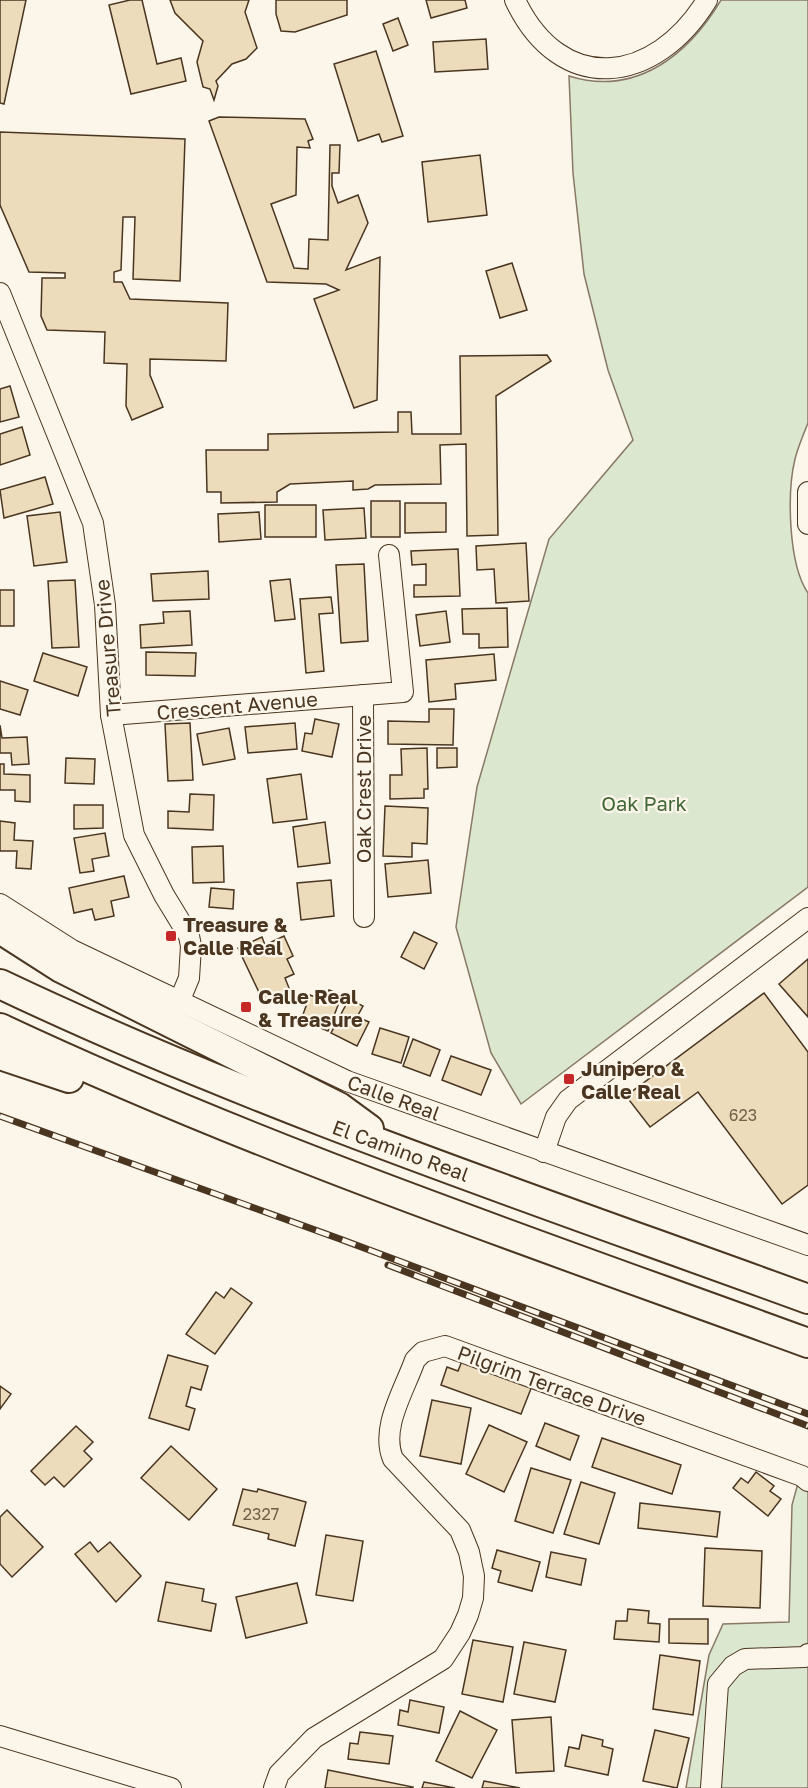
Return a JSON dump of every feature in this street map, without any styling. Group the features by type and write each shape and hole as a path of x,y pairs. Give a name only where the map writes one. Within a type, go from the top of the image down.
{"highway":[{"path":"0,929 61,968 339,1107 395,1148"},
{"name":"El Camino Real","path":"0,984 245,1091 808,1299"},
{"path":"0,1028 153,1097 309,1160"},
{"path":"0,1055 309,1160 808,1343"}],"street":[{"path":"515,0 527,23 545,45 574,64 604,70 622,69 652,55 686,28 707,0"},
{"name":"Treasure Drive","path":"0,293 93,523 105,605 111,715 135,835 164,895 189,936 192,968 179,1002"},
{"path":"808,492 808,524"},
{"name":"Oak Crest Drive","path":"364,917 363,695 403,692 389,555"},
{"name":"Crescent Avenue","path":"111,715 363,695"},
{"name":"Calle Real","path":"0,904 72,950 348,1081 808,1245"},
{"path":"544,1152 556,1117 568,1101 808,918"},
{"name":"Pilgrim Terrace Drive","path":"274,1788 279,1774 314,1738 443,1659 468,1616 473,1598 474,1576 469,1552 460,1530 393,1459 388,1447 388,1433 415,1360 423,1352 445,1346 808,1480"},
{"path":"711,1788 718,1684 733,1666 745,1659 805,1657 808,1654"},
{"path":"0,1736 171,1788"}],"green space":[{"name":"Oak Park","path":"721,0 808,0 808,423 792,473 790,508 796,564 808,593 808,887 521,1104 491,1053 456,927 477,787 549,539 633,440 608,370 584,274 573,173 569,76 593,81 616,81 638,76 658,66 676,54 693,38"},
{"path":"798,1483 808,1483 808,1788 686,1788 709,1655 723,1624 789,1622 792,1505"}],"building":[{"path":"0,0 26,0 4,104 0,103"},
{"path":"142,0 157,64 181,58 186,81 131,94 109,5"},
{"path":"170,0 249,0 245,12 257,48 246,59 232,64 216,81 218,86 214,100 210,89 203,87 197,62 203,41 175,13"},
{"path":"276,0 347,0 347,15 295,32 281,31 276,14"},
{"path":"426,0 465,0 467,8 431,18"},
{"path":"398,18 408,45 393,51 383,24"},
{"path":"486,39 488,69 435,72 433,42"},
{"path":"376,51 403,136 382,142 379,134 358,141 334,64"},
{"path":"219,117 305,119 313,139 308,141 310,148 297,147 296,195 271,204 294,268 308,269 309,239 328,240 330,145 340,145 339,173 332,173 332,186 338,203 358,195 368,223 346,270 380,257 377,400 354,408 314,299 339,290 326,284 267,282 209,121"},
{"path":"0,132 185,139 180,281 133,279 135,217 123,217 121,270 114,272 114,282 122,282 130,299 228,303 226,361 150,359 150,375 163,407 132,420 126,406 127,364 104,363 105,332 47,330 41,316 42,278 65,278 65,273 29,272 0,205"},
{"path":"480,155 487,215 428,222 422,162"},
{"path":"512,263 527,310 500,318 486,271"},
{"path":"547,355 551,361 496,396 498,535 467,536 466,444 440,445 441,484 375,485 368,489 353,490 353,481 290,484 277,492 277,502 221,503 221,492 207,492 206,450 268,450 268,434 398,432 398,412 411,412 412,434 461,434 460,356"},
{"path":"10,386 19,417 0,422 0,389"},
{"path":"22,427 30,455 0,465 0,434"},
{"path":"45,477 53,504 4,518 0,490"},
{"path":"371,501 400,501 400,537 371,537"},
{"path":"405,503 446,503 446,532 405,533"},
{"path":"265,505 316,505 316,537 265,537"},
{"path":"364,508 366,538 325,540 323,510"},
{"path":"60,512 67,562 34,566 27,516"},
{"path":"259,512 261,539 219,542 218,514"},
{"path":"526,543 529,601 496,603 494,569 477,570 476,546"},
{"path":"458,549 460,596 414,597 414,585 426,585 426,564 412,565 411,551"},
{"path":"364,564 368,641 341,643 336,565"},
{"path":"208,571 209,599 153,601 151,574"},
{"path":"290,579 295,619 275,621 270,581"},
{"path":"75,580 79,647 52,648 48,581"},
{"path":"0,590 14,590 14,626 0,626"},
{"path":"331,597 333,613 319,614 324,671 306,673 300,599"},
{"path":"507,608 508,647 479,648 479,634 463,634 462,609"},
{"path":"190,611 192,645 141,648 140,625 164,623 163,612"},
{"path":"446,611 450,642 420,646 416,615"},
{"path":"146,652 196,653 195,676 146,675"},
{"path":"43,653 87,667 78,696 34,681"},
{"path":"494,654 496,680 455,684 456,699 429,702 426,660"},
{"path":"0,681 28,690 20,715 0,709"},
{"path":"429,709 454,709 453,745 388,744 388,721 429,722"},
{"path":"315,719 339,724 332,757 302,751 305,733 312,734"},
{"path":"190,723 193,780 168,781 165,724"},
{"path":"295,723 297,749 248,753 245,727"},
{"path":"0,725 2,738 27,737 29,764 12,765 11,753 0,753"},
{"path":"229,728 235,759 203,765 197,734"},
{"path":"427,748 428,789 424,789 424,798 390,799 390,775 402,775 401,749"},
{"path":"437,748 457,748 457,767 437,768"},
{"path":"66,758 95,759 94,784 65,783"},
{"path":"0,764 4,764 4,774 30,775 30,802 15,801 15,790 0,790"},
{"path":"301,774 307,819 273,823 267,779"},
{"path":"190,794 214,795 213,830 168,828 168,811 189,812"},
{"path":"74,805 103,805 103,828 74,829"},
{"path":"385,806 428,808 427,844 412,843 412,857 383,856"},
{"path":"0,821 15,823 14,840 33,841 31,869 16,868 17,851 0,851"},
{"path":"325,822 330,863 298,867 293,827"},
{"path":"105,833 109,856 92,859 94,871 80,873 74,838"},
{"path":"223,846 224,882 193,883 192,847"},
{"path":"428,860 431,893 388,897 385,864"},
{"path":"124,876 129,897 111,901 114,916 95,920 92,909 74,913 69,888"},
{"path":"331,880 334,916 301,920 297,883"},
{"path":"211,888 234,890 233,909 209,907"},
{"path":"414,932 437,943 424,969 401,957"},
{"path":"284,936 293,956 287,959 294,974 285,978 291,993 265,1005 238,948 262,937 265,945"},
{"path":"808,959 808,1017 779,984"},
{"path":"329,990 342,995 328,1031 301,1020 310,995 325,1001"},
{"path":"764,993 808,1052 808,1185 782,1204 698,1092 650,1127 626,1096"},
{"path":"349,999 363,1006 357,1017 369,1022 357,1046 331,1033"},
{"path":"380,1028 409,1037 401,1063 372,1054"},
{"path":"413,1039 440,1050 430,1076 403,1066"},
{"path":"451,1056 491,1070 481,1095 442,1080"},
{"path":"231,1288 252,1303 215,1354 186,1334 216,1292 224,1298"},
{"path":"168,1355 208,1366 201,1390 191,1387 186,1406 195,1409 189,1430 149,1418"},
{"path":"462,1361 532,1386 521,1414 441,1385 447,1367 458,1371"},
{"path":"0,1386 11,1394 0,1409"},
{"path":"432,1400 471,1408 461,1464 420,1456"},
{"path":"545,1423 579,1436 570,1460 536,1446"},
{"path":"489,1425 527,1442 504,1492 466,1474"},
{"path":"76,1426 93,1442 84,1451 92,1459 64,1487 54,1477 45,1485 31,1471"},
{"path":"602,1438 681,1465 672,1494 592,1467"},
{"path":"171,1446 217,1489 189,1520 141,1478"},
{"path":"531,1468 571,1480 553,1533 515,1521"},
{"path":"756,1472 774,1486 770,1491 781,1499 768,1516 733,1488 741,1478 748,1483"},
{"path":"581,1482 615,1493 599,1544 564,1534"},
{"path":"243,1489 257,1492 258,1489 306,1502 295,1546 268,1539 269,1534 233,1525"},
{"path":"640,1503 720,1512 717,1537 638,1528"},
{"path":"7,1510 43,1547 12,1577 0,1564 0,1517"},
{"path":"326,1535 363,1541 353,1601 316,1595"},
{"path":"90,1542 98,1552 110,1542 141,1576 116,1602 75,1554"},
{"path":"705,1548 762,1551 760,1608 703,1606"},
{"path":"497,1550 540,1562 532,1591 498,1582 501,1571 492,1568"},
{"path":"551,1552 586,1559 581,1585 546,1577"},
{"path":"166,1582 204,1589 202,1601 216,1604 211,1631 158,1621"},
{"path":"297,1583 307,1623 246,1638 236,1597"},
{"path":"628,1609 649,1611 648,1623 660,1624 659,1642 614,1639 616,1621 627,1621"},
{"path":"669,1619 708,1619 708,1644 669,1643"},
{"path":"473,1640 513,1647 503,1702 462,1694"},
{"path":"524,1642 566,1650 555,1702 514,1694"},
{"path":"660,1655 700,1661 693,1715 653,1709"},
{"path":"410,1700 444,1707 439,1733 398,1725 400,1710 408,1712"},
{"path":"460,1711 497,1730 472,1778 436,1761"},
{"path":"551,1717 554,1771 516,1773 512,1720"},
{"path":"655,1730 689,1738 677,1788 643,1781"},
{"path":"360,1732 393,1736 389,1764 348,1759 350,1743 358,1744"},
{"path":"582,1735 603,1740 602,1746 613,1749 608,1775 565,1766 569,1747 579,1749"},
{"path":"328,1770 413,1787 413,1788 325,1788"},
{"path":"484,1781 520,1788 482,1788"},
{"path":"424,1782 455,1788 422,1788"}],"railway":[{"path":"0,1116 340,1239 808,1414"},
{"path":"388,1265 808,1426"}],"place":[{"name":"Treasure & Calle Real","path":"171,936"},
{"name":"Calle Real & Treasure","path":"246,1007"},
{"name":"Junipero & Calle Real","path":"569,1079"}]}
